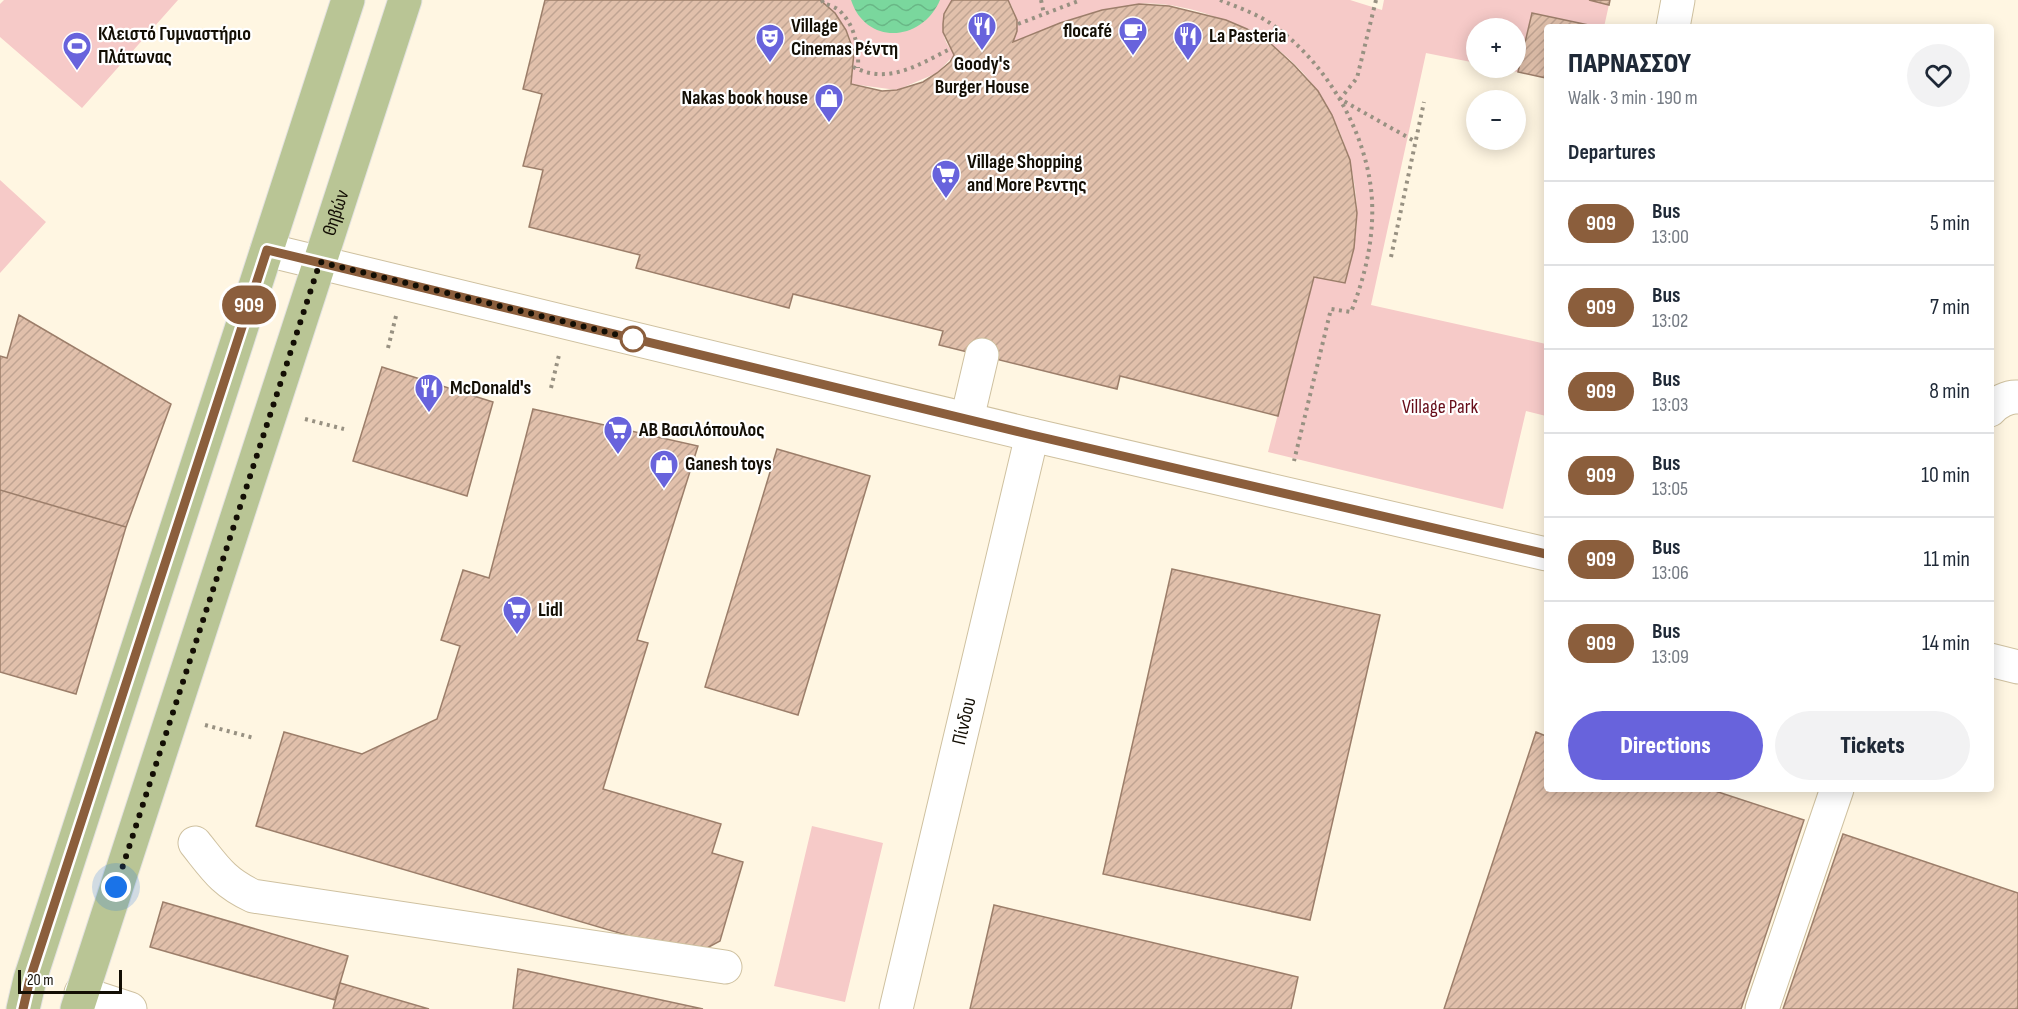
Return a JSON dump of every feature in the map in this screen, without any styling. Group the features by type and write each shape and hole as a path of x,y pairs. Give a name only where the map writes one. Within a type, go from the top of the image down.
{"main road":[{"path":"23,1009 30,979 348,0"},
{"name":"Θηβών","path":"79,1001 405,0"}],"street":[{"path":"1673,24 1678,0"},
{"path":"267,250 1032,435 1544,554"},
{"path":"967,419 982,356"},
{"path":"1994,405 2013,396 2018,397"},
{"name":"Πίνδου","path":"896,1009 1032,435"},
{"path":"1994,661 2018,667"},
{"path":"1762,1009 1836,792"},
{"path":"195,843 224,880 252,896 724,967"},
{"path":"79,1001 130,1009"}],"path":[{"path":"822,0 823,3 839,9 851,27 859,51 855,68 872,74 895,73 915,67 950,49"},
{"path":"1041,0 1044,14"},
{"path":"1018,24 1081,0"},
{"path":"1220,0 1269,23 1299,48 1327,79 1340,99 1358,141 1367,170 1372,200 1368,255 1361,288 1351,312 1331,309 1285,494"},
{"path":"1340,99 1358,78 1376,0"},
{"path":"1340,99 1416,142"},
{"path":"1391,257 1424,102"},
{"path":"272,410 344,429"},
{"path":"172,715 254,738"}],"green space":[{"name":"Κλειστό Γυμναστήριο Πλάτωνας","path":"4,0 178,0 82,108 0,37 0,4"},
{"path":"820,0 952,0 944,17 943,29 946,41 954,55 937,73 897,90 851,84 854,55 849,36 837,16"},
{"name":"Village Park","path":"1008,0 1350,0 1382,10 1384,0 1610,0 1605,24 1544,24 1544,78 1526,74 1526,18 1466,18 1466,61 1426,53 1371,305 1544,344 1544,416 1526,411 1503,509 1268,452 1314,277 1345,283 1356,229 1355,187 1343,139 1333,117 1306,76 1269,43 1218,18 1178,7 1152,4 1130,6 1013,42 1016,21"},
{"path":"0,180 46,222 0,273"},
{"path":"812,826 883,843 845,1002 774,986"}],"water":[{"path":"851,0 940,0 932,14 921,24 908,31 894,33 881,31 869,25 858,15"}],"building":[{"name":"Village Shopping and More Ρεντης","path":"545,0 820,0 835,13 846,30 854,52 851,84 882,91 897,90 923,82 950,62 954,55 943,32 943,24 944,14 952,0 1008,0 1017,20 1017,31 1013,42 1060,23 1102,10 1139,4 1169,6 1226,20 1270,43 1318,91 1332,115 1350,160 1357,213 1354,248 1345,283 1314,277 1278,416 1120,376 1117,389 939,345 943,331 793,294 789,308 636,268 640,255 529,227 543,170 523,166 542,94 523,89"},
{"path":"1589,0 1610,0 1609,5"},
{"path":"1532,13 1584,24 1544,24 1544,78 1526,74 1526,38"},
{"path":"19,315 171,404 126,527 0,490 0,356 7,358"},
{"path":"382,367 493,402 467,496 353,461"},
{"path":"533,409 698,446 637,640 648,643 603,789 721,824 712,853 743,862 720,941 694,955 256,826 284,732 362,754 437,719 460,646 441,640 463,570 489,578"},
{"path":"777,449 870,476 798,715 705,687"},
{"path":"0,490 126,527 76,694 0,672"},
{"path":"1172,569 1380,615 1310,920 1103,874"},
{"path":"1536,732 1544,735 1544,792 1718,792 1804,820 1741,1009 1444,1009"},
{"path":"1843,834 2018,893 2018,1009 1783,1009"},
{"path":"163,902 348,956 335,1000 150,947"},
{"path":"994,905 1298,977 1291,1009 970,1009"},
{"path":"518,969 703,1009 513,1009"},
{"path":"340,983 429,1009 333,1009"}],"bus line":[{"name":"909","path":"23,1009 30,979 267,250 1032,435 1544,554"}],"place":[{"name":"Goody's Burger House","path":"982,52"},
{"name":"flocafé","path":"1133,56"},
{"name":"La Pasteria","path":"1188,62"},
{"name":"Village Cinemas Ρέντη","path":"770,64"},
{"name":"Κλειστό Γυμναστήριο Πλάτωνας","path":"77,72"},
{"name":"Nakas book house","path":"829,124"},
{"name":"Village Shopping and More Ρεντης","path":"946,200"},
{"name":"McDonald's","path":"429,414"},
{"name":"ΑΒ Βασιλόπουλος","path":"618,456"},
{"name":"Ganesh toys","path":"664,490"},
{"name":"Lidl","path":"517,636"}],"route":[{"path":"116,887 320,262 639,340 633,339"}]}
